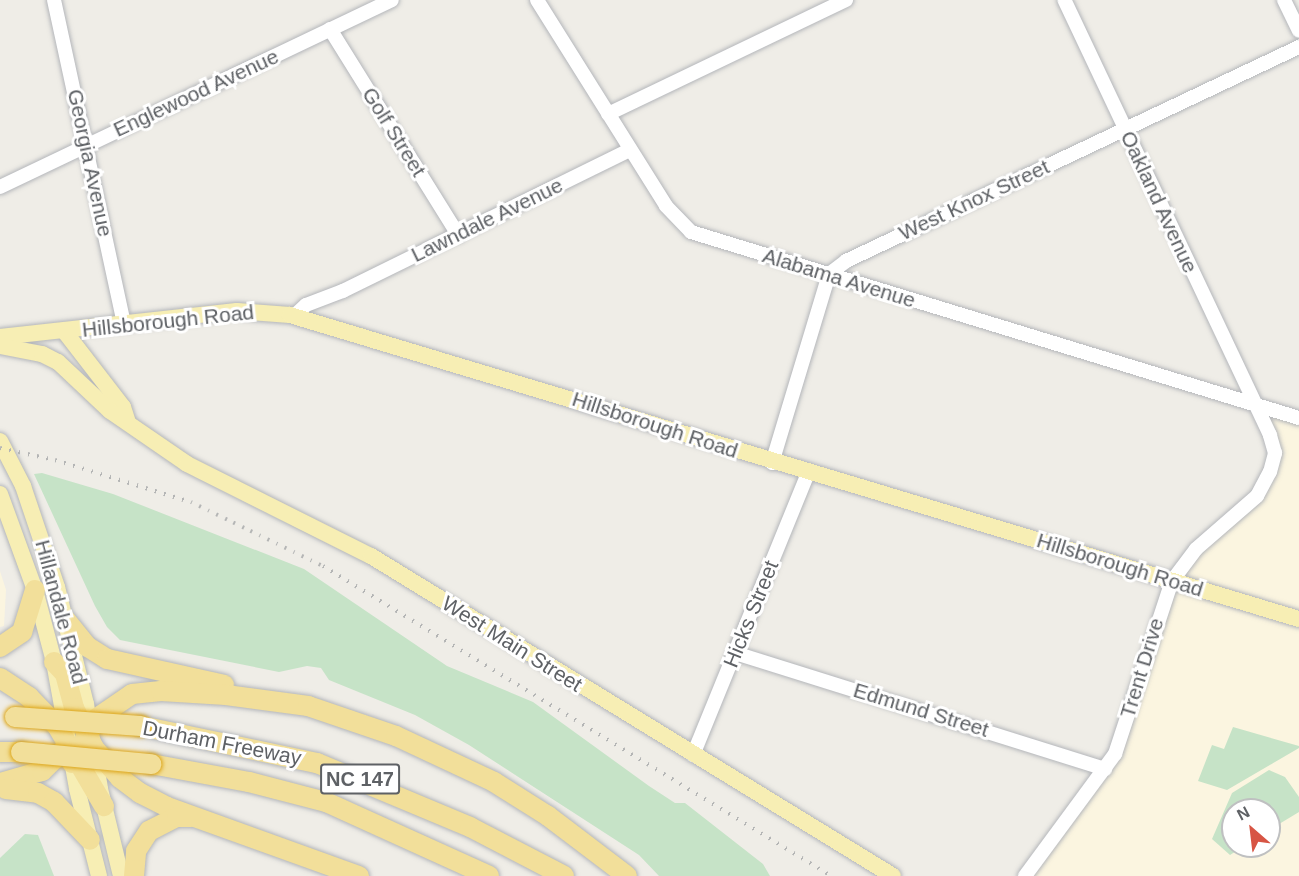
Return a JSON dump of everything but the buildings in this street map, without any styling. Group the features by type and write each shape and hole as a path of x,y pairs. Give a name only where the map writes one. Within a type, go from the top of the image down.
{"highway":[{"path":"0,647 22,632 34,590"},
{"path":"65,619 88,647 107,659 246,689 273,699"},
{"path":"54,662 65,674 81,741 102,797"},
{"path":"0,678 40,706 120,778 140,793 194,817 359,876"},
{"path":"0,783 42,771 81,741 107,708 132,694 161,691 273,699 308,706 374,728 494,782 548,816 627,876"},
{"name":"Durham Freeway","path":"7,717 141,726 317,763 470,827 564,876"},
{"name":"Durham Freeway","path":"0,752 151,764 249,782 326,802 489,876"},
{"path":"0,788 30,791 54,802 90,840"},
{"path":"134,876 136,851 149,831 177,817 194,817"}],"main road":[{"name":"Hillsborough Road","path":"0,337 65,332 247,310 298,317 581,400 772,463 1299,619"},
{"name":"West Main Street","path":"65,332 123,407 128,422"},
{"name":"West Main Street","path":"0,346 42,354 58,362 110,411 187,465 371,556 893,876"},
{"name":"Hillandale Road","path":"0,441 38,527 65,619 81,741 90,840 99,876"},
{"name":"Hillandale Road","path":"0,494 34,590 54,662"},
{"path":"102,797 121,876"}],"street":[{"name":"Georgia Avenue","path":"54,0 124,325"},
{"name":"Englewood Avenue","path":"0,188 392,0"},
{"name":"Alabama Avenue","path":"537,0 666,206 691,232 1299,418"},
{"path":"608,114 846,0"},
{"name":"Oakland Avenue","path":"1064,0 1254,405"},
{"path":"1284,0 1299,31"},
{"name":"Golf Street","path":"330,29 458,234"},
{"name":"West Knox Street","path":"830,274 846,261 1299,47"},
{"name":"Lawndale Avenue","path":"298,317 343,291 630,150"},
{"path":"772,463 830,274"},
{"name":"Trent Drive","path":"1026,876 1105,768 1123,734 1164,597 1172,581 1196,549 1249,506 1267,480 1274,447 1254,405"},
{"name":"Hicks Street","path":"693,755 807,473"},
{"name":"Edmund Street","path":"735,653 1105,768"}],"shaded area":[{"path":"1260,408 1299,418 1299,876 1030,876 1106,771 1169,601 1190,558 1274,468"},
{"path":"0,571 6,590 4,626 0,627"}],"green space":[{"path":"42,473 113,494 304,569 447,666 533,702 649,786 675,803 685,803 763,864 770,876 659,876 639,855 469,745 415,715 329,680 321,668 307,666 279,672 120,640 107,627 95,606 34,474"},
{"path":"1233,727 1299,746 1299,748 1227,790 1198,781 1212,745 1224,749"},
{"path":"1269,770 1285,777 1299,797 1299,812 1281,823 1281,798 1230,798 1232,793"},
{"path":"1221,818 1221,847 1212,839"},
{"path":"25,834 38,835 54,876 0,876 0,858"}],"railway":[{"path":"0,448 55,460 191,502 323,566 831,876"}]}
